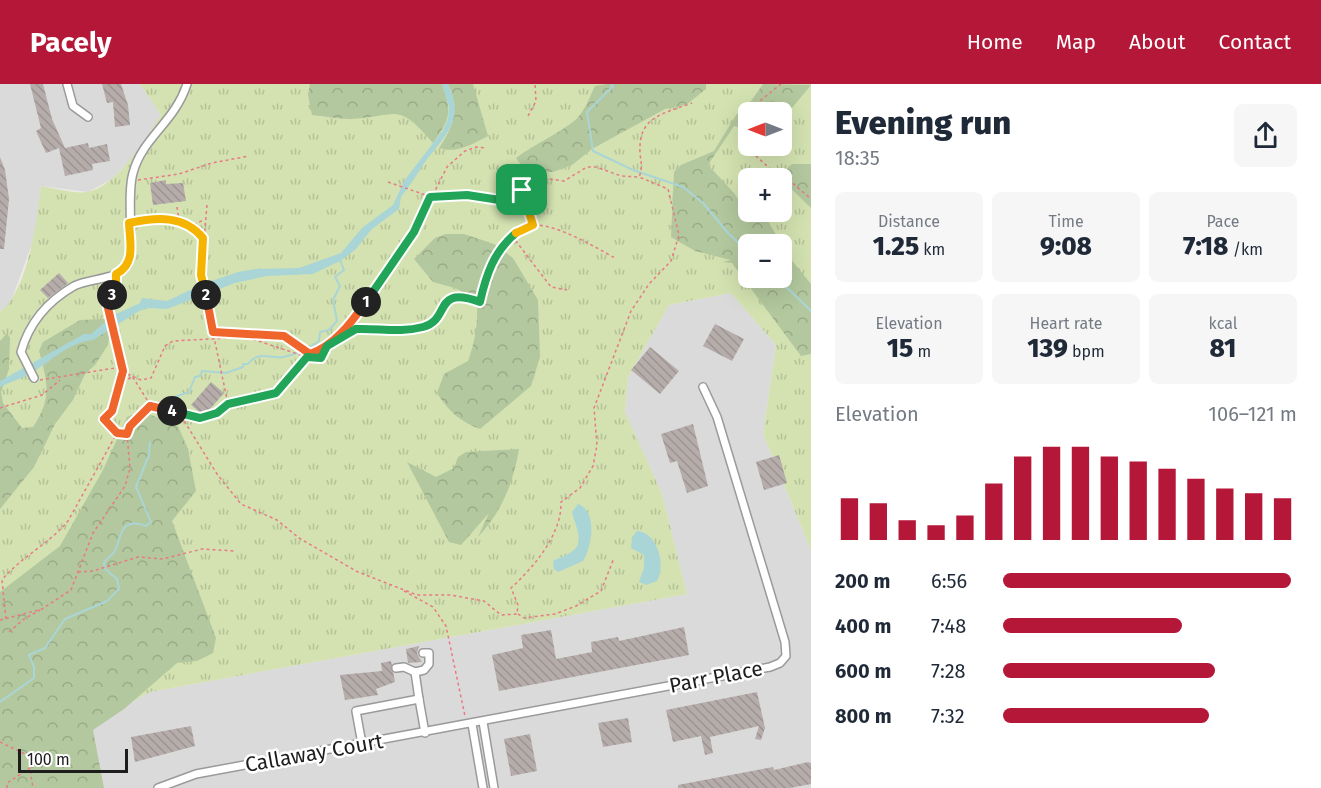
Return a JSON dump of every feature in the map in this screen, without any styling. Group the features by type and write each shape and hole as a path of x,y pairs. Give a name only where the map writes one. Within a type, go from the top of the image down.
{"street":[{"path":"67,84 73,106 88,117"},
{"path":"34,378 21,352 26,334 42,310 75,285 123,270 131,256 128,205 131,181 138,159 172,116 187,84"},
{"name":"Parr Place","path":"470,724 770,667 786,656 785,642 717,417 703,387"},
{"path":"159,408 168,411"},
{"path":"396,668 404,667 415,672 424,670 429,664 429,653 423,653"},
{"path":"415,672 425,733"},
{"path":"362,744 356,711 419,699"},
{"path":"483,722 494,788"},
{"path":"470,724 483,788"},
{"name":"Callaway Court","path":"158,788 196,774 470,724"}],"path":[{"path":"528,116 537,98 535,84"},
{"path":"769,168 754,155 738,129 746,112 781,84"},
{"path":"639,176 642,169 640,137 646,124 654,117 692,103"},
{"path":"34,378 40,380 62,378 108,368 123,371 141,380 152,378 165,346 173,341 246,337 307,357 321,358 332,339 351,324 414,232 447,167 456,157 476,147 486,148"},
{"path":"131,181 179,174 212,163 249,156"},
{"path":"388,182 430,197 467,195 506,201 536,177 564,181 586,167 597,167 632,178 639,176 668,189 679,235 667,268 650,284 631,311 609,364 604,387 594,408 597,445 590,474 573,495 561,502 559,523 551,539 526,574 511,588 518,605 517,614"},
{"path":"792,183 811,199"},
{"path":"522,190 533,225"},
{"path":"509,198 526,208"},
{"path":"207,205 204,220 202,278 228,404"},
{"path":"177,207 180,222"},
{"path":"129,223 161,218 193,226 203,238"},
{"path":"193,226 204,220"},
{"path":"168,411 178,411 200,418 217,413 228,404 276,393 310,354 353,329 395,331 425,327 452,297 462,296 480,302 487,274 494,259 512,236 521,229 533,225 587,242 615,258"},
{"path":"512,236 551,287 567,290"},
{"path":"104,419 112,411 123,371 108,308 116,287 116,274"},
{"path":"213,332 284,336 310,354"},
{"path":"119,387 132,376"},
{"path":"132,376 150,406 159,408"},
{"path":"0,408 42,395 62,378"},
{"path":"9,632 24,619 71,590 93,532 125,486 130,468 127,434 130,426 150,406"},
{"path":"178,411 217,474 242,504 277,520 298,538 358,572 384,580 433,607 446,626 470,724"},
{"path":"99,418 104,419 117,433 127,434"},
{"path":"6,619 2,580 16,563 57,534 68,521 117,433"},
{"path":"78,572 99,569 138,557 163,559 202,549 235,551"},
{"path":"404,591 417,595 450,595 484,601 501,615 517,614 524,618 555,614 576,606 601,591 614,558"},
{"path":"0,620 42,609"},
{"path":"0,742 29,756 32,760 33,788"},
{"path":"7,788 7,783 11,779 31,768"}],"shaded area":[{"path":"0,84 140,84 161,115 139,151 112,179 88,192 41,186 36,233 10,304 0,312"},
{"path":"731,293 776,345 763,434 811,550 811,788 21,788 17,766 150,692 687,594 662,494 625,413 628,377 669,305"}],"green space":[{"path":"140,84 811,84 811,550 763,434 776,345 731,293 669,305 628,377 625,412 662,494 687,594 150,692 0,776 0,312 10,302 18,288 30,254 41,186 76,192 87,192 98,188 120,172 161,115"},
{"path":"310,84 442,84 448,115 433,143 411,121 396,114 350,119 312,115 308,95"},
{"path":"448,84 473,84 488,136 452,150 439,148 454,117 454,101"},
{"path":"706,84 706,89 686,105 665,109 592,149 572,165 553,172 527,173 516,158 574,121 584,109 595,86"},
{"path":"763,84 811,85 792,108 792,102 750,102"},
{"path":"738,113 738,127 734,126 708,165 738,199 738,222 769,222 775,234 738,234 738,271 732,263 723,262 731,260 695,251 671,237 674,172 681,165 714,151"},
{"path":"792,164 811,164 811,208 792,190 792,168 787,168"},
{"path":"446,234 464,234 494,244 513,258 538,300 540,357 531,386 480,429 456,415 437,393 444,374 468,361 477,319 477,304 458,289 433,282 414,259 435,238"},
{"path":"792,261 811,284 811,354 801,356 751,288 792,288"},
{"path":"104,319 111,322 108,345 95,365 85,374 73,400 55,424 34,467 0,509 0,341 7,333 10,338 9,369 1,392 3,403 22,428 33,427 46,399 45,372 39,351 43,342 80,320"},
{"path":"140,412 178,426 188,449 196,491 172,521 216,638 213,653 197,661 177,663 124,709 93,730 104,788 0,788 0,592 60,546 103,470 127,417"},
{"path":"519,449 505,496 494,517 478,537 489,513 461,545 449,542 407,462 436,477 454,468 458,457 466,452"}],"water":[{"path":"442,84 448,84 455,108 454,118 446,135 401,197 399,209 372,229 355,250 340,261 313,274 267,276 235,283 167,309 149,308 139,311 93,340 68,348 30,374 0,387 0,381 84,334 91,334 112,316 140,303 142,298 167,301 203,284 238,272 255,269 299,268 341,253 362,228 393,205 404,181 443,130 448,119 449,107"},
{"path":"578,504 584,508 591,521 589,547 583,561 558,572 554,569 553,561 570,553 578,545 579,536 572,512"},
{"path":"637,531 650,537 655,543 660,559 660,575 657,581 646,585 639,582 644,568 644,555 631,548 632,537"}],"building":[{"path":"30,84 43,84 52,119 65,148 88,143 89,148 107,144 110,161 92,164 93,170 65,176 59,148 46,153 36,131 41,128"},
{"path":"102,84 121,84 128,105 130,125 115,127 113,102 107,103"},
{"path":"0,157 5,170 9,199 4,249 0,249"},
{"path":"166,180 166,184 183,183 186,201 153,205 150,183"},
{"path":"59,273 68,283 48,298 40,290"},
{"path":"715,324 744,339 732,361 703,346"},
{"path":"650,347 679,371 660,394 631,370"},
{"path":"211,382 224,393 204,416 191,405"},
{"path":"693,424 708,486 687,493 677,461 670,463 661,434"},
{"path":"779,455 787,483 764,490 756,462"},
{"path":"684,627 689,655 499,691 492,655 523,648 521,635 551,630 556,659 592,652 591,642 618,637 619,641"},
{"path":"419,646 417,654 422,662 408,663 406,649"},
{"path":"391,661 395,682 376,689 378,695 345,700 340,675 382,671 381,663"},
{"path":"757,692 765,728 761,740 755,739 759,726 710,737 713,753 705,755 701,736 673,742 666,710"},
{"path":"628,718 632,742 603,747 598,723"},
{"path":"191,726 195,746 135,762 131,737"},
{"path":"530,734 537,771 511,776 504,739"},
{"path":"811,763 811,784 790,788 678,788 678,785 773,767 774,770"}],"waterway":[{"path":"611,85 613,86 587,112 593,151 633,170 683,187 703,203 738,242"},
{"path":"169,399 189,392 195,377 200,376 202,371 226,373 243,367 243,364 248,364 256,357 287,356 307,349 319,341 320,332 329,330 337,321 333,300 340,286 335,277 344,270 340,260"},
{"path":"787,288 811,311"},
{"path":"0,702 34,678 34,667 29,655 45,648 65,619 107,601 119,589 117,579 105,569 104,563 114,552 125,527 130,524 146,526 151,522 136,487 149,455 150,442"}],"route":[{"path":"522,190 506,201 467,195 437,199 430,197 414,232 351,324 327,346 310,354 284,336 213,332 201,275 203,238 193,226 161,218 129,223 131,256 128,265 116,274 116,287 108,308 123,371 112,411 104,419 117,433 127,434 130,426 150,406 200,418 217,413 228,404 259,399 276,393 307,357 321,358 327,346 342,339 353,329 378,328 395,331 425,327 452,297 462,296 480,302 487,274 494,259 512,236 521,229 533,225 522,190"}]}
